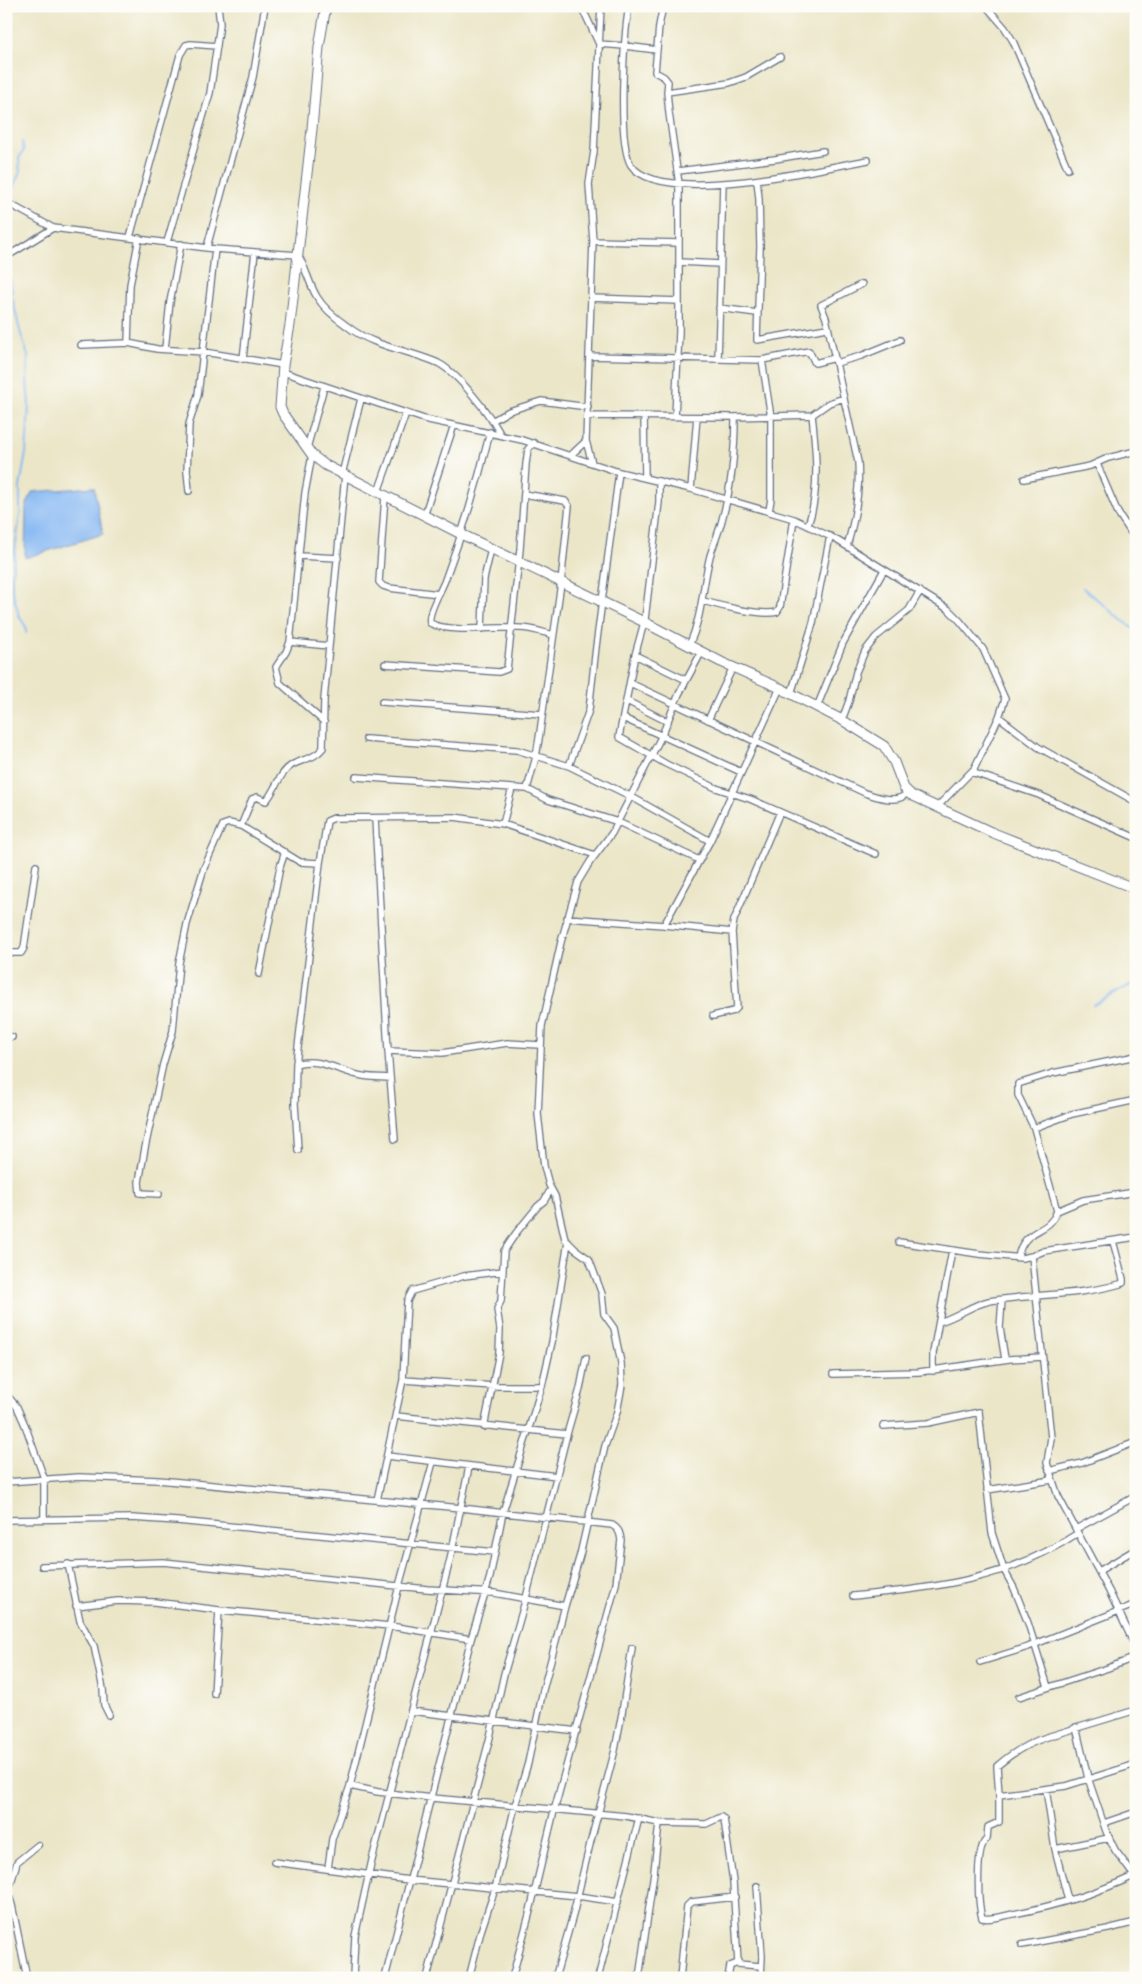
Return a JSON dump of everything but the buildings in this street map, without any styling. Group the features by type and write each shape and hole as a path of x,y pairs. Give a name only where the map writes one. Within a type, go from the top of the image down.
{"street":[{"path":"168,242 204,117 214,69 220,24 218,6"},
{"path":"207,247 253,76 265,6"},
{"path":"579,6 586,16 599,44"},
{"path":"592,463 586,442 593,241 588,184 594,151 601,6"},
{"path":"629,6 625,46 623,108 626,147 632,166 642,173 667,183 722,183 757,180 868,160"},
{"path":"663,6 655,72 667,79 679,184 678,358 675,416"},
{"path":"986,6 1005,28 1013,41 1068,169"},
{"path":"325,7 318,47 312,129 280,407 289,424 309,452 325,465 424,516 644,622 701,652 780,688 842,720 884,746 894,762 904,788 911,795 990,832 1136,889"},
{"path":"599,44 657,50"},
{"path":"130,237 180,55 186,45 217,46"},
{"path":"667,92 729,83 746,77 780,57"},
{"path":"678,171 775,160 823,151"},
{"path":"757,180 760,247 756,338 759,340 827,328"},
{"path":"718,359 722,183"},
{"path":"6,202 53,228 215,249 298,255"},
{"path":"6,257 53,228"},
{"path":"128,343 131,276 139,238"},
{"path":"593,241 679,243"},
{"path":"166,349 170,302 181,244"},
{"path":"189,490 187,471 189,424 198,395 215,249"},
{"path":"243,359 255,252"},
{"path":"298,255 307,271 317,297 347,327 386,346 441,364 460,382 501,435"},
{"path":"678,262 720,264"},
{"path":"847,546 854,520 859,476 856,449 822,303 862,284"},
{"path":"591,298 678,301"},
{"path":"719,308 757,313"},
{"path":"590,356 762,360 809,351 815,363 861,356 900,340"},
{"path":"81,345 128,343 204,352 283,369 324,387 406,413 534,443 619,472 728,499 794,519 830,536 954,613 983,649 1004,695 1004,704 999,717 978,761 967,778 937,807"},
{"path":"762,360 771,416 771,499 769,511"},
{"path":"324,387 309,452 290,642 276,667 278,681 324,722"},
{"path":"588,416 735,418 812,415 828,402 844,398"},
{"path":"241,826 252,799 256,797 266,801 284,772 291,766 320,752 322,748 329,646 344,488 362,399"},
{"path":"492,421 509,411 541,401 588,407"},
{"path":"406,413 382,494 379,582 389,588 439,594"},
{"path":"808,525 814,494 815,446 812,415"},
{"path":"644,416 645,478"},
{"path":"692,489 697,417"},
{"path":"689,646 703,601 710,557 728,499 734,455 735,418"},
{"path":"424,516 454,425"},
{"path":"490,432 461,534 429,616 430,623 438,626 482,629 530,629 553,635"},
{"path":"384,664 504,671 507,669 528,449 522,440"},
{"path":"571,455 586,442"},
{"path":"528,449 534,443"},
{"path":"1024,479 1097,464 1108,458 1136,451"},
{"path":"1097,464 1118,513 1136,540"},
{"path":"569,766 589,710 619,472"},
{"path":"659,481 659,502 644,622 635,656 619,737 701,781 780,812 876,854"},
{"path":"524,494 565,501 568,504 561,583 536,756 527,789"},
{"path":"703,601 736,608 770,613 777,612 780,607 794,519"},
{"path":"791,694 814,623 830,536"},
{"path":"482,629 484,579 492,549"},
{"path":"300,556 338,558"},
{"path":"817,707 843,643 884,570"},
{"path":"842,720 856,672 865,651 876,637 909,610 920,592"},
{"path":"290,642 329,646"},
{"path":"469,1978 495,1889 515,1806 528,1763 564,1606 580,1555 605,1446 617,1412 621,1392 621,1373 614,1328 604,1314 602,1294 589,1259 568,1242 563,1234 557,1203 544,1166 538,1114 542,1026 567,918 578,882 618,822 701,652"},
{"path":"635,656 686,680"},
{"path":"708,720 734,667"},
{"path":"630,683 865,793 893,799 901,798 908,792"},
{"path":"664,924 710,841 780,688"},
{"path":"627,701 668,722"},
{"path":"382,702 542,714"},
{"path":"999,717 1045,751 1136,802"},
{"path":"623,718 741,772"},
{"path":"366,739 439,746 512,748 569,766 630,796 710,841"},
{"path":"971,772 1039,795 1136,838"},
{"path":"356,777 527,789 548,800 618,822 699,860"},
{"path":"503,824 512,788"},
{"path":"713,1016 734,1011 737,1008 732,932 734,920 780,812"},
{"path":"298,1150 295,1104 296,1064 320,863 326,824 329,819 454,817 503,824 595,855"},
{"path":"375,819 388,1051 396,1139"},
{"path":"159,1194 140,1193 140,1170 161,1073 173,1031 179,963 187,924 200,880 223,825 229,823 241,826 300,862 320,863"},
{"path":"258,974 280,867 285,852"},
{"path":"6,953 21,953 24,948 36,866"},
{"path":"567,918 664,924 732,932"},
{"path":"388,1051 442,1053 507,1043 540,1045"},
{"path":"1057,1210 1034,1128 1020,1102 1018,1084 1053,1073 1136,1056"},
{"path":"296,1064 310,1062 357,1075 390,1078"},
{"path":"1034,1128 1066,1115 1136,1100"},
{"path":"484,1426 494,1386 500,1346 497,1309 501,1300 505,1249 527,1218 544,1201 551,1189"},
{"path":"1018,1257 1030,1234 1050,1223 1057,1210 1083,1200 1136,1192"},
{"path":"899,1242 1018,1257 1032,1256 1044,1250 1136,1237"},
{"path":"940,1322 983,1303 1114,1286 1123,1283 1113,1241"},
{"path":"385,1978 471,1639 485,1593 503,1512 542,1386 552,1342 568,1242"},
{"path":"933,1371 933,1353 952,1250"},
{"path":"1032,1256 1051,1438 1047,1456 1049,1470 1066,1512 1099,1571 1136,1648"},
{"path":"377,1500 403,1380 407,1301 412,1291 468,1275 503,1271"},
{"path":"1002,1300 1000,1328 1005,1359"},
{"path":"833,1374 933,1371 1005,1359 1042,1357"},
{"path":"427,1978 492,1721 580,1389 586,1358"},
{"path":"403,1380 494,1386 542,1386"},
{"path":"6,1394 26,1425 44,1478 44,1519"},
{"path":"883,1426 936,1422 978,1411 992,1533 1004,1570 1020,1601 1048,1687"},
{"path":"396,1416 567,1434"},
{"path":"1049,1470 1082,1464 1136,1442"},
{"path":"387,1456 557,1476"},
{"path":"328,1868 334,1831 350,1786 399,1586 433,1462"},
{"path":"353,1978 356,1936 369,1875 453,1548 469,1467"},
{"path":"6,1482 44,1478 158,1480 503,1512 612,1525 617,1528 620,1533 620,1548 616,1584 554,1811 512,1978"},
{"path":"987,1490 1052,1480"},
{"path":"853,1596 958,1582 1004,1570 1059,1544 1077,1531 1136,1496"},
{"path":"6,1520 132,1518 495,1552"},
{"path":"1099,1571 1136,1549"},
{"path":"42,1566 163,1562 485,1593 526,1598 564,1606"},
{"path":"68,1564 82,1626 94,1646 103,1689 104,1705 109,1715"},
{"path":"76,1606 118,1601 138,1601 390,1626 471,1639"},
{"path":"980,1662 1035,1644 1136,1604"},
{"path":"214,1694 219,1610"},
{"path":"555,1978 615,1750 632,1648"},
{"path":"1019,1697 1136,1657"},
{"path":"1076,1728 1088,1778 1109,1838 1114,1850 1135,1876 1107,1888 1068,1900 991,1919 982,1918 979,1878 980,1852 983,1842 987,1839 988,1827 999,1822 997,1769 999,1764 1032,1742 1076,1728 1136,1710"},
{"path":"411,1711 577,1731"},
{"path":"999,1795 1066,1786 1136,1764"},
{"path":"350,1786 432,1798 639,1818 659,1822 706,1824 716,1818 723,1817 735,1897 738,1964"},
{"path":"1046,1790 1055,1849 1068,1900"},
{"path":"1104,1823 1136,1812"},
{"path":"598,1978 639,1818"},
{"path":"639,1978 659,1822"},
{"path":"1055,1849 1109,1838"},
{"path":"26,1978 12,1905 6,1887 11,1883 17,1862 38,1845"},
{"path":"274,1862 409,1880 578,1896 618,1902"},
{"path":"757,1886 762,1956 760,1966 761,1978"},
{"path":"680,1978 684,1916 687,1906 691,1902 735,1897"},
{"path":"1022,1945 1136,1922"},
{"path":"728,1978 730,1966 738,1964 760,1966"}],"water":[{"path":"94,487 103,534 25,558 26,507 32,492"}],"waterway":[{"path":"7,201 20,173 19,158 24,150 22,142"},
{"path":"6,271 11,281 12,297 28,356 29,406 26,453 20,487 20,514 12,573 12,589 19,616 26,627 26,633"},
{"path":"1083,588 1136,631"},
{"path":"1093,1005 1136,982"}]}
